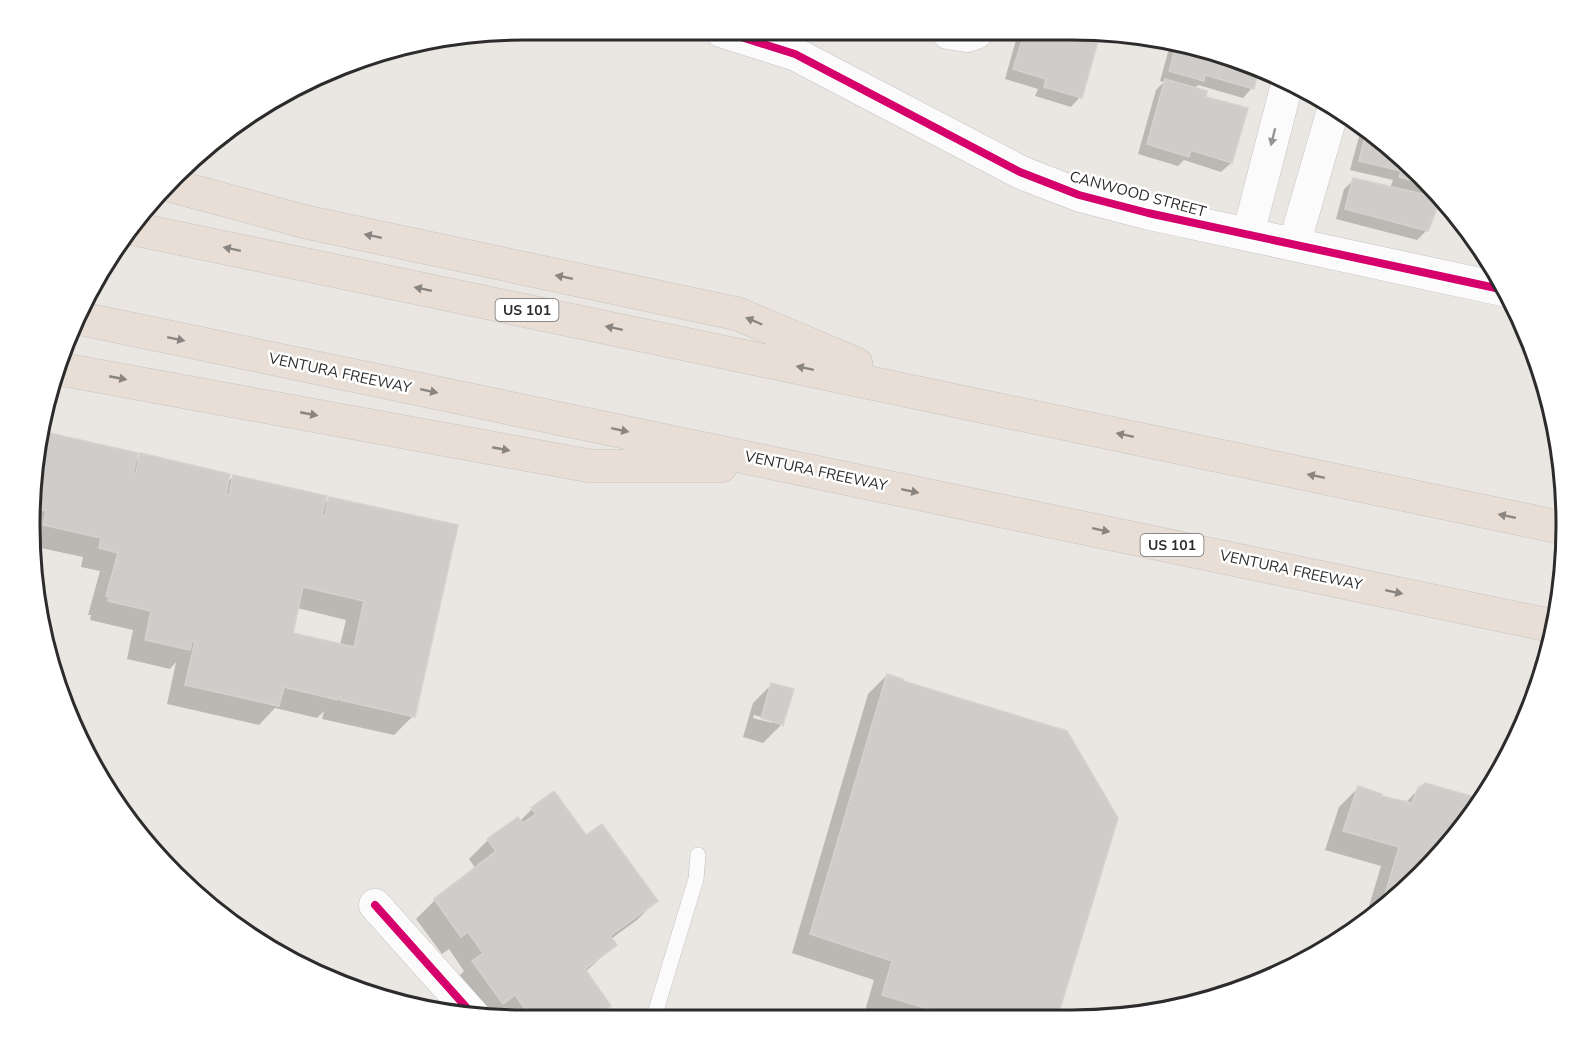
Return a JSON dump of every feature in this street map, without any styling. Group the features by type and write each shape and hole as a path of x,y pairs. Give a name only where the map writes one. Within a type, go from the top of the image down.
{"highway":[{"path":"177,187 306,222 738,314 923,393"},
{"name":"US 101","path":"141,230 1556,526"},
{"name":"VENTURA FREEWAY","path":"86,320 1545,624"},
{"path":"66,370 590,466 791,466"}],"street":[{"name":"CANWOOD STREET","path":"751,40 795,54 1030,176 1079,195 1248,235 1493,288"},
{"path":"1248,235 1285,90"},
{"path":"1294,245 1331,116"},
{"path":"375,905 464,1005"}],"lane":[{"path":"656,1010 696,879 698,855"}],"building":[{"path":"1022,40 1098,42 1082,98 1044,87 1046,79 1013,69"},
{"path":"1174,52 1227,66 1257,77 1254,89 1205,75 1204,81 1169,71"},
{"path":"1165,79 1207,91 1206,97 1248,108 1232,163 1191,150 1189,157 1147,144"},
{"path":"1364,140 1413,181 1399,177 1401,171 1359,161"},
{"path":"1353,178 1425,194 1436,208 1428,231 1345,209"},
{"path":"50,433 138,453 133,473 136,473 140,453 230,474 226,494 229,495 233,475 327,496 322,515 325,516 329,497 458,525 415,717 340,700 341,695 337,700 284,687 279,706 185,685 195,641 192,641 190,650 145,640 151,611 108,601 109,597 106,596 118,553 99,548 101,538 43,525 46,511 41,510","holes":["303,587 364,601 354,647 293,633"]},
{"path":"887,674 903,679 903,681 1067,731 1118,818 1060,1010 932,1010 882,995 892,961 810,934"},
{"path":"771,683 794,689 783,725 761,718"},
{"path":"1425,783 1472,796 1414,868 1385,893 1399,847 1343,831 1358,786 1382,794 1382,796 1412,803 1418,788"},
{"path":"554,791 586,835 602,824 658,901 610,936 617,945 585,969 611,1006 606,1010 526,1010 515,995 503,1004 472,961 483,953 468,932 461,937 434,899 496,851 487,839 518,817 523,823 536,814 531,808"}],"cycle path":[{"path":"751,40 795,54 1020,172 1079,195 1148,213 1493,288"},
{"path":"375,905 464,1005"}]}
